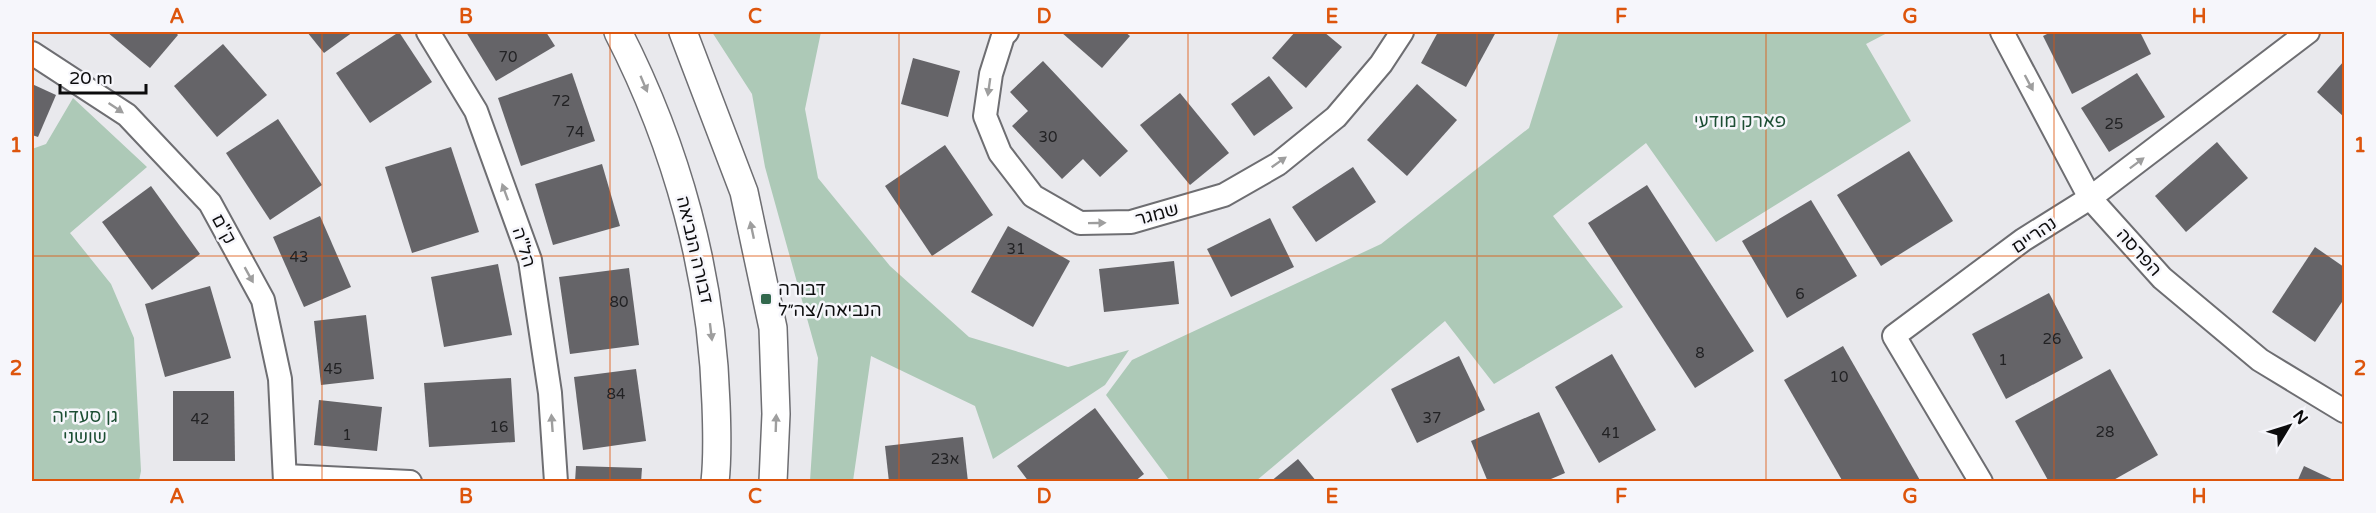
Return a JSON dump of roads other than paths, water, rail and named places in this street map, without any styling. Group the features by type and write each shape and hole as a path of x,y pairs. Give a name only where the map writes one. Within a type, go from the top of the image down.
{"street":[{"name":"הל\"ה","path":"428,32 476,111 530,260 550,393 556,482"},
{"name":"דבורה הנביאה","path":"618,32 643,81 673,160 706,286 715,360 718,460 715,482"},
{"path":"683,32 744,192 773,328 776,414 773,482"},
{"name":"שמגר","path":"1007,32 1003,36 991,74 985,117 1000,153 1033,196 1080,223 1131,222 1224,195 1278,164 1336,117 1381,64 1402,32"},
{"name":"הפרסה","path":"2002,32 2090,198 2162,278 2260,360 2344,411"},
{"name":"נהריים","path":"1981,482 1894,336 2023,240 2090,198 2308,32"},
{"name":"ק\"ם","path":"32,53 127,115 210,203 263,300 280,379 285,479"},
{"path":"285,479 410,482"}],"place":[{"name":"דבורה הנביאה/צה״ל","path":"766,299"}],"park label":[{"name":"פארק מודעי","path":"1740,121"},
{"name":"גן סעדיה שושני","path":"85,426"}]}
